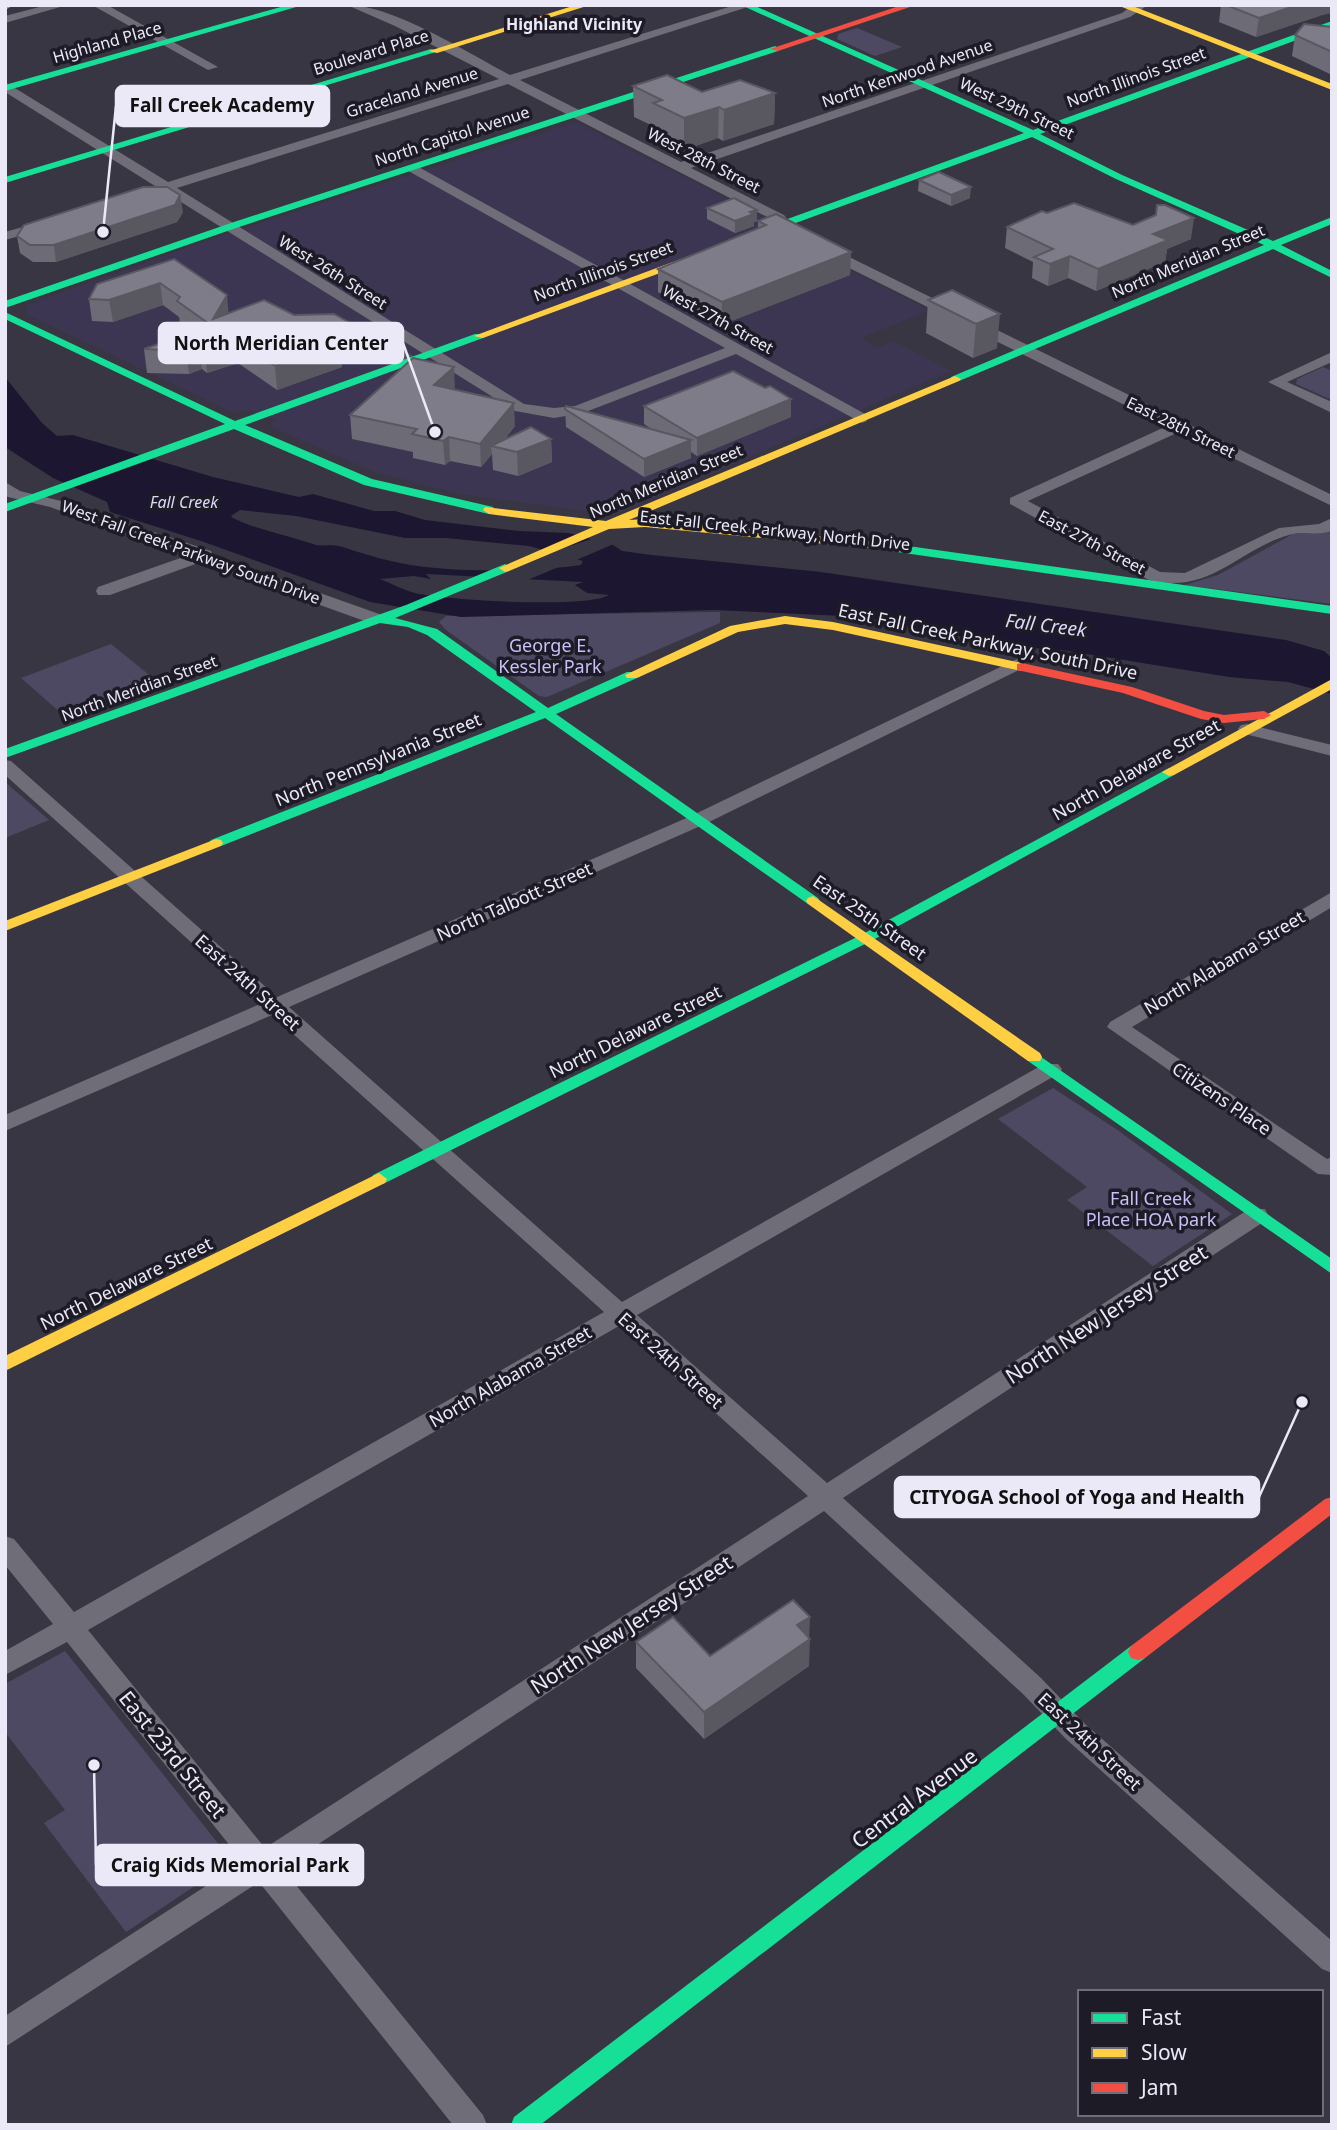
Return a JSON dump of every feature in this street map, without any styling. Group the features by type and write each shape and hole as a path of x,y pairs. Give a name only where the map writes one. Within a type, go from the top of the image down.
{"main road":[{"path":"5,7 10,5"},
{"name":"Highland Place","path":"6,87 299,5"},
{"name":"Boulevard Place","path":"5,180 586,5"},
{"name":"West 29th Street","path":"746,5 1032,133 1119,177 1332,275"},
{"name":"North Capitol Avenue","path":"5,305 228,227 912,5"},
{"path":"1132,7 1332,88"},
{"name":"North Illinois Street","path":"732,243 1332,24"},
{"name":"North Meridian Street","path":"5,754 411,608 582,535 611,532 645,523 1031,353 1278,248 1332,220"},
{"name":"North Meridian Street","path":"1278,248 1332,231"},
{"name":"North Illinois Street","path":"5,508 236,426 707,252"},
{"path":"5,314 68,347"},
{"path":"5,325 68,347"},
{"name":"East Fall Creek Parkway, North Drive","path":"68,347 338,472 416,496 611,532 925,564 1248,615"},
{"name":"North Meridian Street","path":"5,765 433,611 862,418 1031,353"},
{"name":"East Fall Creek Parkway, North Drive","path":"645,523 939,552 1332,610"},
{"path":"1210,609 1332,619"},
{"name":"East 25th Street","path":"376,620 401,622 426,629 1332,1268"},
{"name":"East Fall Creek Parkway, South Drive","path":"763,622 793,620 833,626 1017,664 1127,690 1201,715"},
{"name":"North Pennsylvania Street","path":"5,926 547,713 735,629 763,622"},
{"name":"North Delaware Street","path":"5,1364 866,938 1332,683"},
{"name":"North Delaware Street","path":"1201,715 1224,719 1276,713"},
{"path":"1201,715 1217,725 1220,733 1218,747"},
{"name":"Central Avenue","path":"522,2125 1332,1504"}],"street":[{"path":"5,20 61,5"},
{"path":"98,5 212,67"},
{"name":"West 28th Street","path":"353,5 399,23 782,219 786,230 1031,353"},
{"name":"Graceland Avenue","path":"146,193 746,5"},
{"name":"North Kenwood Avenue","path":"680,167 922,84 1132,7"},
{"name":"West 26th Street","path":"6,87 512,404 554,413 592,406 737,349"},
{"name":"West 27th Street","path":"410,168 862,418"},
{"path":"5,236 58,220"},
{"name":"East 28th Street","path":"1031,353 1332,501"},
{"path":"1332,356 1275,382 1332,408"},
{"name":"East 27th Street","path":"1179,426 1016,500 1155,576 1170,579 1198,574 1286,531 1321,529 1332,523"},
{"name":"West Fall Creek Parkway South Drive","path":"5,487 14,494 205,555 376,620"},
{"path":"103,592 205,555"},
{"name":"North Talbott Street","path":"5,1124 698,820 1017,664"},
{"path":"1247,729 1332,751"},
{"name":"East 24th Street","path":"5,765 826,1497 1058,1713 1332,1960"},
{"name":"North Alabama Street","path":"1117,1027 1332,898"},
{"name":"Citizens Place","path":"1117,1027 1329,1167"},
{"name":"North Alabama Street","path":"5,1664 1051,1069"},
{"name":"North New Jersey Street","path":"5,2033 1257,1215"},
{"name":"East 23rd Street","path":"5,1546 472,2125"}],"shaded area":[{"path":"576,122 769,220 782,236 929,310 862,338 876,348 894,341 951,371 618,513 608,514 460,494 375,472 271,427 270,424 276,419 250,410 232,412 26,314 27,305 226,234"}],"green space":[{"path":"857,28 902,47 875,56 837,39 838,34"},
{"path":"1323,367 1332,371 1332,400 1296,384 1297,379"},
{"path":"1332,532 1332,604 1185,585 1218,575 1293,534"},
{"name":"George E. Kessler Park","path":"720,612 720,623 547,697 539,696 446,630 439,622 446,616"},
{"path":"111,644 164,687 70,721 21,678"},
{"path":"5,782 49,820 5,838"},
{"name":"Fall Creek Place HOA park","path":"1053,1088 1116,1129 1232,1214 1153,1266 1067,1200 1087,1187 998,1119"},
{"path":"65,1651 232,1861 126,1932 44,1823 65,1810 5,1732 5,1684"}],"water":[{"name":"Fall Creek","path":"5,377 42,423 57,436 73,435 213,477 299,497 313,494 374,511 395,511 425,520 519,531 569,533 613,545 622,551 821,572 1286,640 1324,651 1332,658 1332,694 1288,682 1229,677 1062,650 1006,646 865,617 714,610 461,617 370,602 204,542 110,512 107,502 53,478 5,447","holes":["240,510 296,516 405,538 446,538 529,546 583,561 581,565 515,570 419,566 384,560 339,546 316,545 262,529 231,516","426,574 583,582 575,585 587,593 609,595 573,602 455,598 415,593 380,579 414,576 431,579"]}],"pier":[{"path":"597,537 616,543 574,561 549,553"},
{"path":"568,563 518,584 459,580 537,565"}],"building":[{"path":"1226,5 1297,5 1259,18"},
{"path":"1304,24 1332,27 1332,52 1295,35"},
{"path":"667,75 702,92 740,80 775,93 724,110 719,107 684,118 653,103 662,100 633,86"},
{"path":"939,172 971,187 951,195 919,180"},
{"path":"143,187 167,187 180,195 175,205 54,245 30,245 17,236 24,225"},
{"path":"734,198 757,210 750,212 754,214 735,221 707,208"},
{"path":"1074,203 1133,225 1156,215 1157,205 1165,205 1194,218 1153,234 1168,240 1098,269 1070,256 1050,264 1034,257 1053,249 1007,227 1042,211 1047,213"},
{"path":"776,214 851,252 722,302 658,269 766,225 758,221"},
{"path":"174,259 227,295 213,319 264,300 294,315 334,314 359,328 329,338 340,344 275,366 235,340 205,350 199,346 186,351 144,349 212,326 177,301 180,297 160,283 109,300 89,299 97,284"},
{"path":"952,290 1000,314 976,324 928,300"},
{"path":"413,358 454,367 434,385 514,403 480,444 449,437 443,441 412,434 417,429 350,415"},
{"path":"733,371 765,388 770,386 791,399 697,438 644,406"},
{"path":"566,406 691,440 644,459 565,409"},
{"path":"531,427 551,439 517,452 491,446"},
{"path":"793,1600 810,1617 797,1625 810,1639 704,1712 636,1642 673,1617 710,1656"}],"tunnel":[{"path":"367,337 403,359"},
{"path":"400,358 425,373"}],"traffic: fast":[{"path":"5,7 10,5"},
{"path":"5,88 299,5"},
{"path":"745,5 1020,127 1119,177 1284,250 1332,275"},
{"path":"753,235 1332,24"},
{"path":"5,305 235,225 775,49"},
{"path":"5,180 434,51"},
{"path":"955,379 1332,220"},
{"path":"5,315 250,432 368,482 489,510"},
{"path":"5,508 479,336"},
{"path":"887,547 1332,610"},
{"path":"5,754 411,608 505,568"},
{"path":"376,619 410,624 432,632 813,901"},
{"path":"216,843 561,707 632,675"},
{"path":"379,1179 866,938 1169,772"},
{"path":"1034,1057 1332,1268"},
{"path":"522,2125 1138,1652"}],"traffic: slow":[{"path":"434,51 586,5"},
{"path":"1121,5 1332,87"},
{"path":"479,336 697,256"},
{"path":"505,568 955,379"},
{"path":"489,510 607,525 645,523 887,547"},
{"path":"632,675 735,629 785,620 833,626 1022,667"},
{"path":"1169,772 1332,683"},
{"path":"5,926 216,843"},
{"path":"813,901 1034,1057"},
{"path":"5,1364 379,1179"}],"traffic: jam":[{"path":"775,49 912,5"},
{"path":"1022,667 1127,690 1201,715 1224,719 1264,715"},
{"path":"1138,1652 1332,1504"}],"place":[{"name":"Fall Creek Academy","path":"103,232"},
{"name":"North Meridian Center","path":"435,432"},
{"name":"CITYOGA School of Yoga and Health","path":"1302,1402"},
{"name":"Craig Kids Memorial Park","path":"94,1765"}],"district":[{"name":"Highland Vicinity","path":"574,24"}]}
